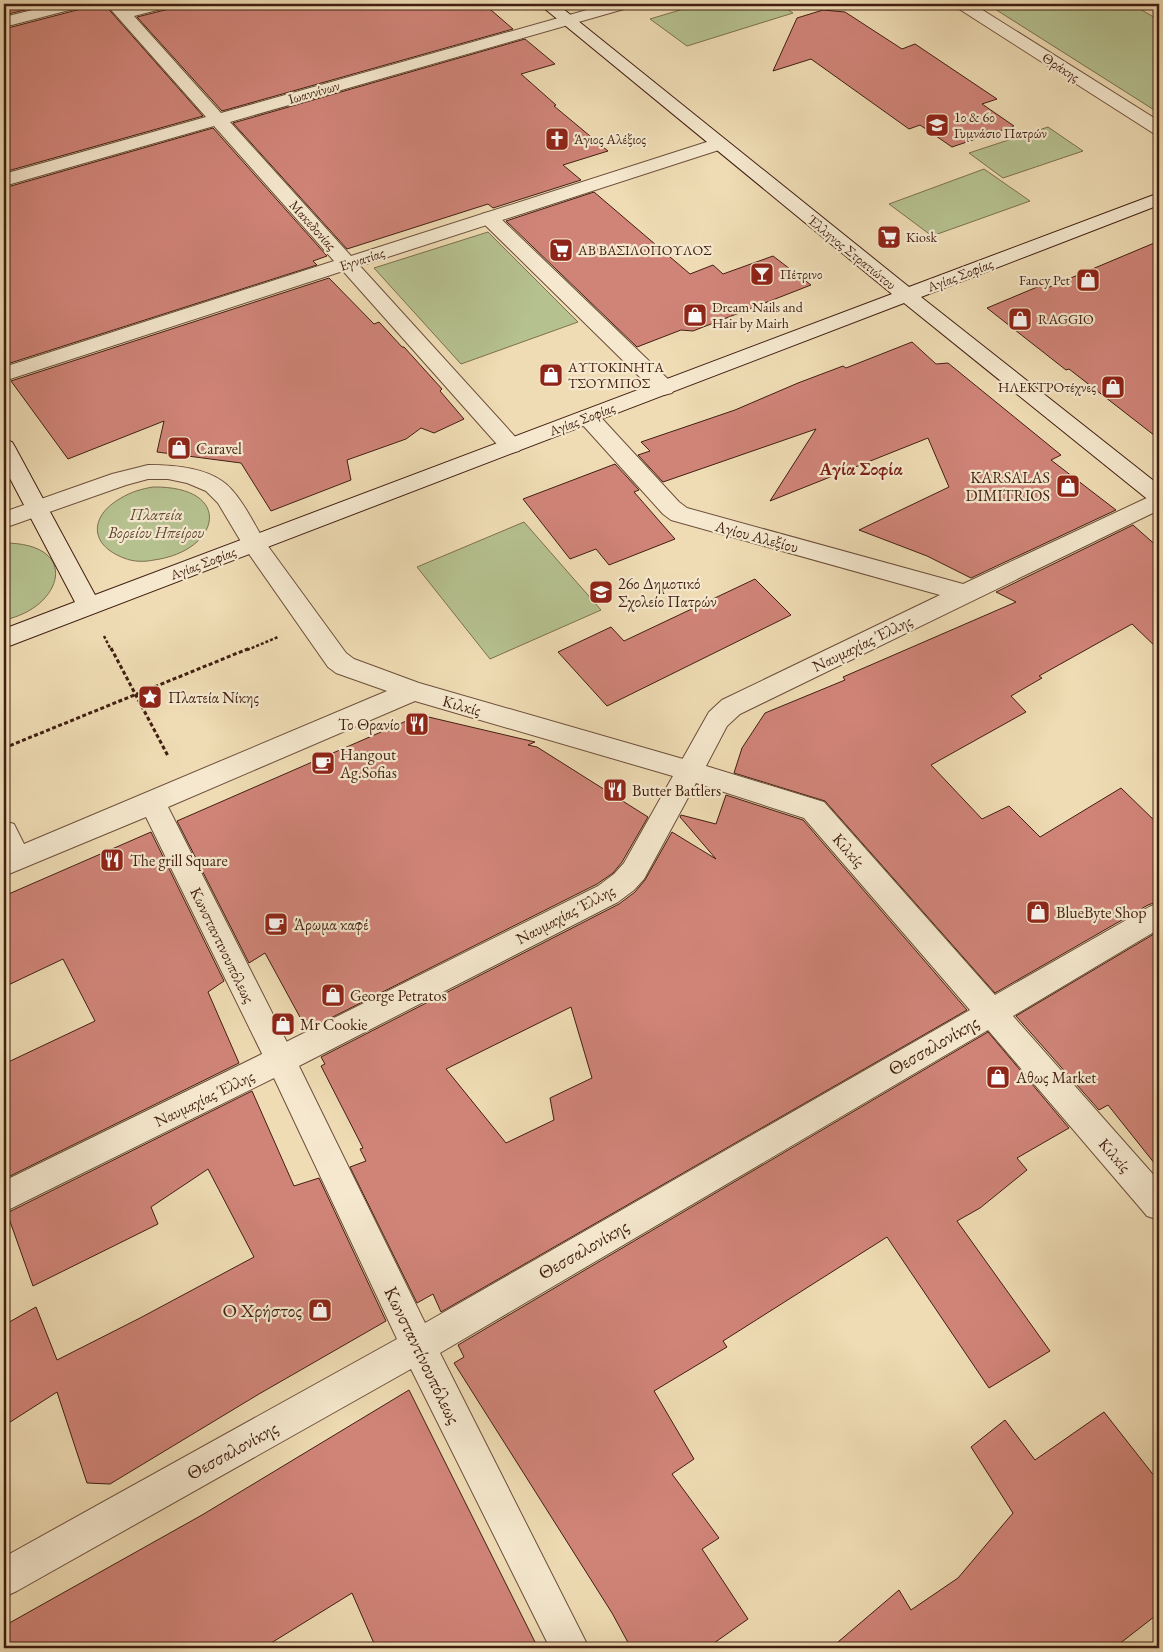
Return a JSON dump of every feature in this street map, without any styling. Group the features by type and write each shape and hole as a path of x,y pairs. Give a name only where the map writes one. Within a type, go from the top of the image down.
{"street":[{"path":"4,22 75,4"},
{"path":"118,9 163,4"},
{"name":"Έλληνος Στρατιώτου","path":"547,4 906,296 1159,496"},
{"name":"Ιωαννίνων","path":"4,180 624,4"},
{"name":"Θράκης","path":"962,4 1159,130"},
{"name":"Μακεδονίας","path":"118,9 511,446"},
{"name":"Εγνατίας","path":"4,374 719,144"},
{"name":"Αγίας Σοφίας","path":"4,639 1159,199"},
{"path":"489,218 664,388"},
{"name":"Αγίου Αλεξίου","path":"588,417 671,508 679,514 965,592"},
{"path":"4,447 89,606"},
{"name":"Κιλκίς","path":"4,520 120,479 148,472 168,472 193,476 214,486 226,498 254,544 311,624 337,660 346,666 413,691 690,771 814,810 1159,1205"},
{"name":"Ναυμαχίας Έλλης","path":"4,1197 608,894 624,882 634,870 718,719 731,707 965,592 1159,501"},
{"path":"4,832 10,862 413,691"},
{"name":"Κωνσταντινουπόλεως","path":"152,802 280,1060"},
{"name":"Θεσσαλονίκης","path":"4,1578 418,1346 990,1011 1159,915"},
{"name":"Κωνσταντίνουπόλεως","path":"280,1060 418,1346 570,1648"}],"path":[{"path":"89,606 184,788"},
{"path":"4,748 311,624"}],"green space":[{"path":"700,4 780,4 793,13 687,46 650,19"},
{"path":"987,4 1131,4 1159,20 1159,113"},
{"path":"1048,127 1083,151 1003,178 969,153"},
{"path":"984,169 1030,201 932,236 889,204"},
{"path":"488,232 578,322 461,364 374,268"},
{"name":"Πλατεία Βορείου Ηπείρου","path":"153,487 179,489 197,497 207,507 209,520 205,533 194,545 177,554 154,560 131,560 104,546 97,530 103,513 125,496"},
{"path":"524,522 601,610 490,659 417,567"},
{"path":"4,543 29,546 45,553 54,564 55,577 50,590 40,603 24,613 4,620"}],"building":[{"path":"4,4 50,4 4,15"},
{"path":"85,4 104,4 203,116 4,172 4,29 81,9"},
{"path":"173,4 484,4 513,29 222,111 137,17 169,9"},
{"path":"823,10 845,12 902,49 915,44 997,99 982,104 1014,126 952,147 920,125 909,129 811,59 773,71 797,18"},
{"path":"525,39 555,64 521,74 556,105 554,106 608,151 563,165 581,180 493,208 488,204 347,249 233,123"},
{"path":"213,128 327,256 313,261 317,265 4,365 4,188"},
{"path":"594,192 690,274 713,265 723,274 773,256 811,285 693,331 681,330 637,347 506,221"},
{"path":"1159,241 1159,439 987,308 1042,285 1047,288"},
{"path":"329,278 374,324 379,322 404,347 442,389 440,391 464,419 434,433 421,428 406,439 347,460 351,480 271,511 241,463 157,452 164,421 68,459 11,381"},
{"path":"912,342 936,364 948,363 1061,455 1051,460 1116,510 971,578 927,556 859,530 949,487 928,438 770,501 816,429 663,482 638,455 650,451 641,442 735,410 798,383 843,366 846,368"},
{"path":"615,464 639,490 634,492 675,539 609,565 596,549 570,559 523,499"},
{"path":"1133,525 1159,548 1159,650 1132,624 1039,676 1042,678 1011,696 1026,712 931,765 982,819 1009,806 1040,837 1121,788 1159,825 1159,901 1148,905 995,993 825,801 734,773 742,748 765,713 845,680 843,677 1016,602 996,592"},
{"path":"755,579 791,615 607,706 558,652 611,627 624,641"},
{"path":"420,715 535,742 528,745 537,747 648,817 622,862 613,873 597,884 307,1030 265,953 249,963 177,821"},
{"path":"726,795 803,820 967,1010 441,1312 433,1294 417,1303 350,1167 366,1161 360,1149 363,1148 321,1066 325,1064 321,1057 619,904 635,892 645,880 672,832 716,859 680,817 681,815 716,824","holes":["571,1007 592,1078 550,1098 554,1120 506,1143 446,1069"]},
{"path":"151,832 224,981 208,992 239,1063 4,1179 4,1064 95,1021 63,959 4,987 4,896"},
{"path":"1159,931 1159,1169 1108,1105 1099,1110 1016,1016"},
{"path":"988,1032 1069,1128 1017,1158 1027,1170 980,1208 957,1221 1050,1351 989,1388 887,1237 723,1341 727,1347 654,1391 694,1459 672,1474 719,1538 702,1549 748,1619 707,1648 631,1648 612,1613 454,1363 464,1357 458,1345"},
{"path":"252,1091 294,1186 319,1178 386,1321 259,1394 110,1484 87,1483 57,1392 4,1426 4,1325 36,1307 57,1360 254,1257 208,1169 151,1207 158,1224 33,1286 7,1213"},
{"path":"409,1390 538,1648 376,1648 352,1593 263,1648 4,1648 4,1626 202,1515"},
{"path":"1104,1412 1159,1482 1159,1613 1114,1648 831,1648 899,1590 911,1610 958,1578 1013,1513 971,1447 1005,1420 1035,1460"}],"place":[{"name":"1ο & 6ο Γυμνάσιο Πατρών","path":"937,125"},
{"name":"Άγιος Αλέξιος","path":"557,139"},
{"name":"Kiosk","path":"889,237"},
{"name":"ΑΒ ΒΑΣΙΛΟΠΟΥΛΟΣ","path":"561,250"},
{"name":"Πέτρινο","path":"762,274"},
{"name":"Fancy Pet","path":"1088,280"},
{"name":"Dream Nails and Hair by Mairh","path":"695,315"},
{"name":"RAGGIO","path":"1020,319"},
{"name":"ΑΥΤΟΚΙΝΗΤΑ ΤΣΟΥΜΠΟΣ","path":"551,375"},
{"name":"ΗΛΕΚΤΡΟτέχνες","path":"1113,387"},
{"name":"Caravel","path":"179,448"},
{"name":"KARSALAS DIMITRIOS","path":"1068,486"},
{"name":"26ο Δημοτικό Σχολείο Πατρών","path":"601,592"},
{"name":"Πλατεία Νίκης","path":"150,697"},
{"name":"Το Θρανίο","path":"417,724"},
{"name":"Hangout Ag.Sofias","path":"323,763"},
{"name":"Butter Battlers","path":"615,790"},
{"name":"The grill Square","path":"112,860"},
{"name":"BlueByte Shop","path":"1038,912"},
{"name":"Άρωμα καφέ","path":"276,924"},
{"name":"George Petratos","path":"333,995"},
{"name":"Mr Cookie","path":"283,1024"},
{"name":"Αθως Market","path":"998,1077"},
{"name":"Ο Χρήστος","path":"320,1310"}],"district":[{"name":"Αγία Σοφία","path":"861,469"}]}
